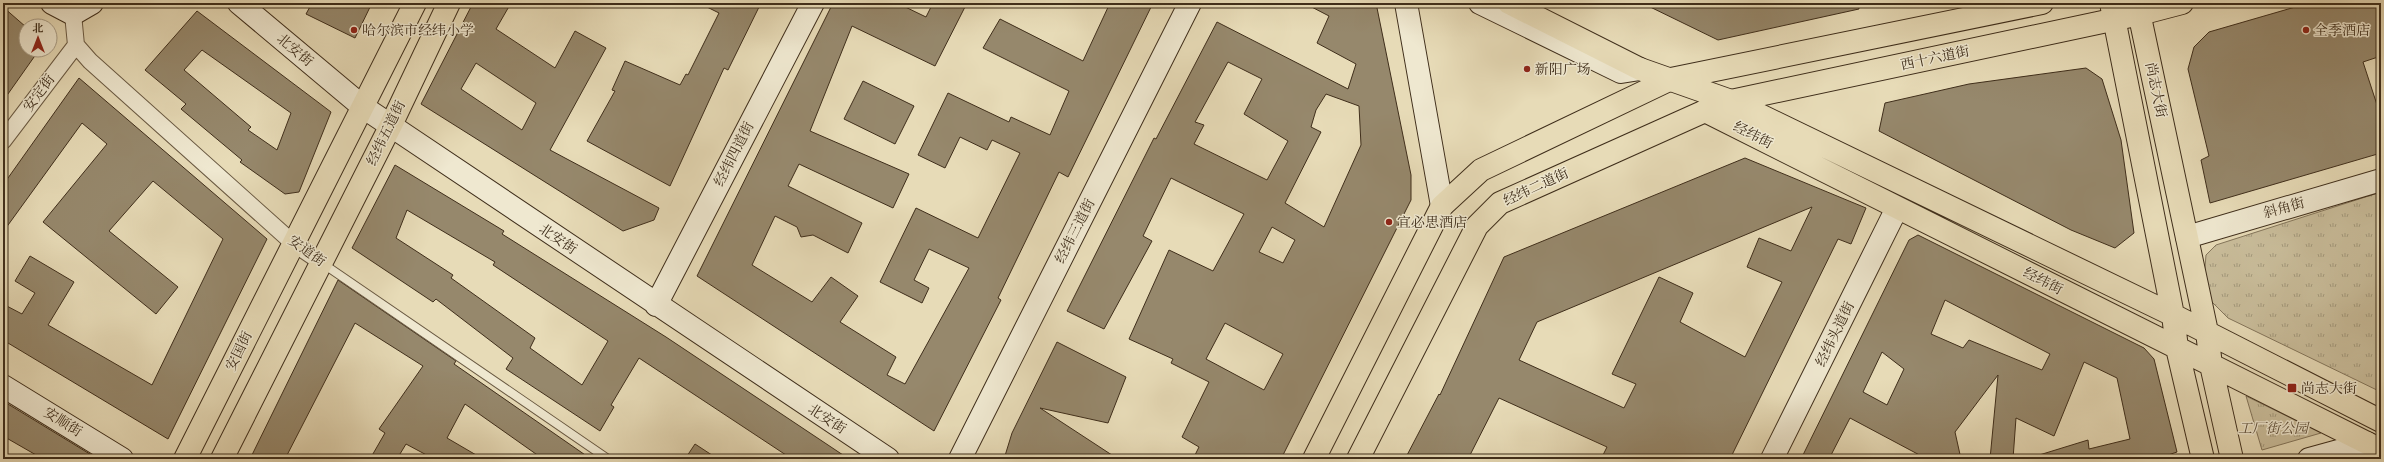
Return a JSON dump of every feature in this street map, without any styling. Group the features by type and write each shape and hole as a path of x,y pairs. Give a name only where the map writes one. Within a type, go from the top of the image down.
{"main road":[{"path":"293,242 415,3"},
{"name":"经纬五道街","path":"321,262 391,125 449,3"},
{"name":"经纬街","path":"1509,3 1640,69 1731,101 2173,315 2381,421"},
{"path":"1314,459 1442,206 1481,170 1671,79 2042,3"},
{"name":"西十六道街","path":"1731,101 2113,11 2182,3"},
{"name":"尚志大街","path":"2138,9 2207,332 2211,365 2232,459"},
{"name":"尚志大街","path":"2113,11 2173,315 2177,348 2203,459"},
{"name":"经纬二道街","path":"1358,459 1477,226 1490,212 1500,203 1705,111 1731,101"},
{"name":"经纬街","path":"1705,111 2374,447"},
{"name":"安国街","path":"185,459 293,242"},
{"path":"222,459 321,262"}],"street":[{"path":"52,3 75,8 92,3"},
{"name":"北安街","path":"239,3 363,107 656,305 888,459"},
{"name":"经纬四道街","path":"656,305 813,3"},
{"name":"经纬三道街","path":"960,459 1190,3"},
{"path":"1406,3 1442,206"},
{"path":"1480,3 1621,72 1640,69"},
{"path":"75,8 76,45"},
{"name":"安定街","path":"3,141 76,45"},
{"name":"安道街","path":"76,45 90,61 293,242 321,262"},
{"name":"斜角街","path":"2187,237 2381,180"},
{"name":"经纬头道街","path":"1772,459 1897,208"},
{"name":"安顺街","path":"3,386 122,459"},
{"path":"2310,459 2374,447"}],"lane":[{"name":"安道街","path":"321,262 608,459"}],"green space":[{"path":"2381,192 2381,392 2228,318 2210,300 2204,279 2206,255 2216,245"},
{"name":"工厂街公园","path":"2246,396 2321,433 2262,450"}],"building":[{"path":"312,3 372,3 355,38 306,14"},
{"path":"473,3 511,3 496,29 555,68 575,31 606,48 550,150 659,208 654,220 623,231 421,104","holes":["476,63 536,103 522,130 461,89"]},
{"path":"699,3 761,3 728,70 724,68 670,186 587,141 615,91 612,90 625,61 680,85 686,74 688,75 719,13"},
{"path":"833,3 897,3 926,17 933,3 967,3 935,66 852,26 810,131 909,174 893,208 799,164 788,186 862,223 848,253 813,235 801,237 797,227 775,216 752,265 812,302 831,277 858,296 840,322 896,357 887,375 905,384 969,268 929,249 914,280 929,288 922,303 880,282 916,208 978,238 1020,153 992,140 987,150 960,137 945,168 918,155 948,93 1009,122 1011,117 1050,135 1069,91 983,48 1000,19 1083,61 1110,3 1153,3 1068,177 1059,172 998,298 1001,300 934,431 697,276"},
{"path":"1304,3 1376,3 1411,175 1411,200 1281,459 1193,459 1199,447 1182,437 1209,382 1171,363 1173,359 1129,339 1169,250 1213,271 1244,214 1171,178 1143,236 1152,241 1104,329 1067,311 1154,138 1156,139 1217,22 1348,89 1356,64 1317,43 1329,16","holes":["1228,62 1262,79 1244,114 1288,141 1267,180 1194,144 1204,125 1195,122","1326,94 1359,106 1361,145 1324,227 1285,203 1321,132 1311,127 1316,110","1272,227 1295,240 1283,263 1259,252","1225,323 1283,354 1264,390 1206,359"]},
{"path":"1642,3 1858,3 1859,9 1718,40"},
{"path":"2309,3 2381,3 2381,56 2363,62 2381,117 2381,153 2210,203 2201,160 2209,156 2188,69 2194,47 2209,32"},
{"path":"3,7 18,20 18,58 33,58 3,101"},
{"path":"197,11 331,112 299,192 285,194 240,162 242,160 181,109 186,104 145,70","holes":["202,50 291,113 277,150 248,130 251,127 184,70"]},
{"path":"2086,68 2102,79 2121,140 2134,233 2115,248 2071,230 1879,131 1885,103 1969,84"},
{"path":"79,78 267,239 168,439 3,340 3,304 22,314 35,293 15,281 30,256 74,282 48,325 152,385 223,239 153,181 109,231 178,287 156,314 43,222 107,144 82,123 3,232 3,185"},
{"path":"863,81 914,106 895,144 844,119"},
{"path":"1745,158 1866,208 1851,244 1838,239 1730,459 1601,459 1607,447 1499,398 1468,459 1405,459 1439,394 1440,395 1504,257","holes":["1812,207 1791,251 1759,238 1747,267 1782,282 1745,357 1680,322 1693,293 1659,277 1612,374 1636,384 1624,408 1519,360 1537,322"]},
{"path":"395,165 504,231 502,234 666,337 849,459 792,459 639,358 611,405 614,407 600,431 506,369 513,358 436,299 433,302 352,248","holes":["407,210 495,262 493,265 608,341 582,385 530,348 535,338 451,278 453,275 396,238"]},
{"path":"1918,235 2144,348 2154,359 2177,452 2156,459 2037,459 2036,456 2088,440 2089,449 2130,439 2117,378 2084,362 2054,436 2016,418 2013,459 1990,459 1998,375 1955,432 1961,459 1927,459 1850,418 1829,459 1801,459 1909,240","holes":["1945,300 2050,354 2042,370 1969,340 1963,348 1931,334","1882,352 1904,369 1887,405 1863,392"]},
{"path":"338,280 456,361 454,364 591,459 543,459 465,404 447,438 483,459 434,459 406,444 397,459 370,459 385,433 379,429 423,366 355,323 285,459 250,459"},
{"path":"1057,342 1126,377 1108,423 1040,408 1118,459 1004,459 1012,433"},
{"path":"3,401 98,459 43,459 3,436"},
{"path":"695,444 718,459 685,459"}],"place":[{"name":"哈尔滨市经纬小学","path":"354,30"},
{"name":"全季酒店","path":"2306,30"},
{"name":"新阳广场","path":"1527,69"},
{"name":"宜必思酒店","path":"1389,222"},
{"name":"尚志大街","path":"2292,388"}]}
